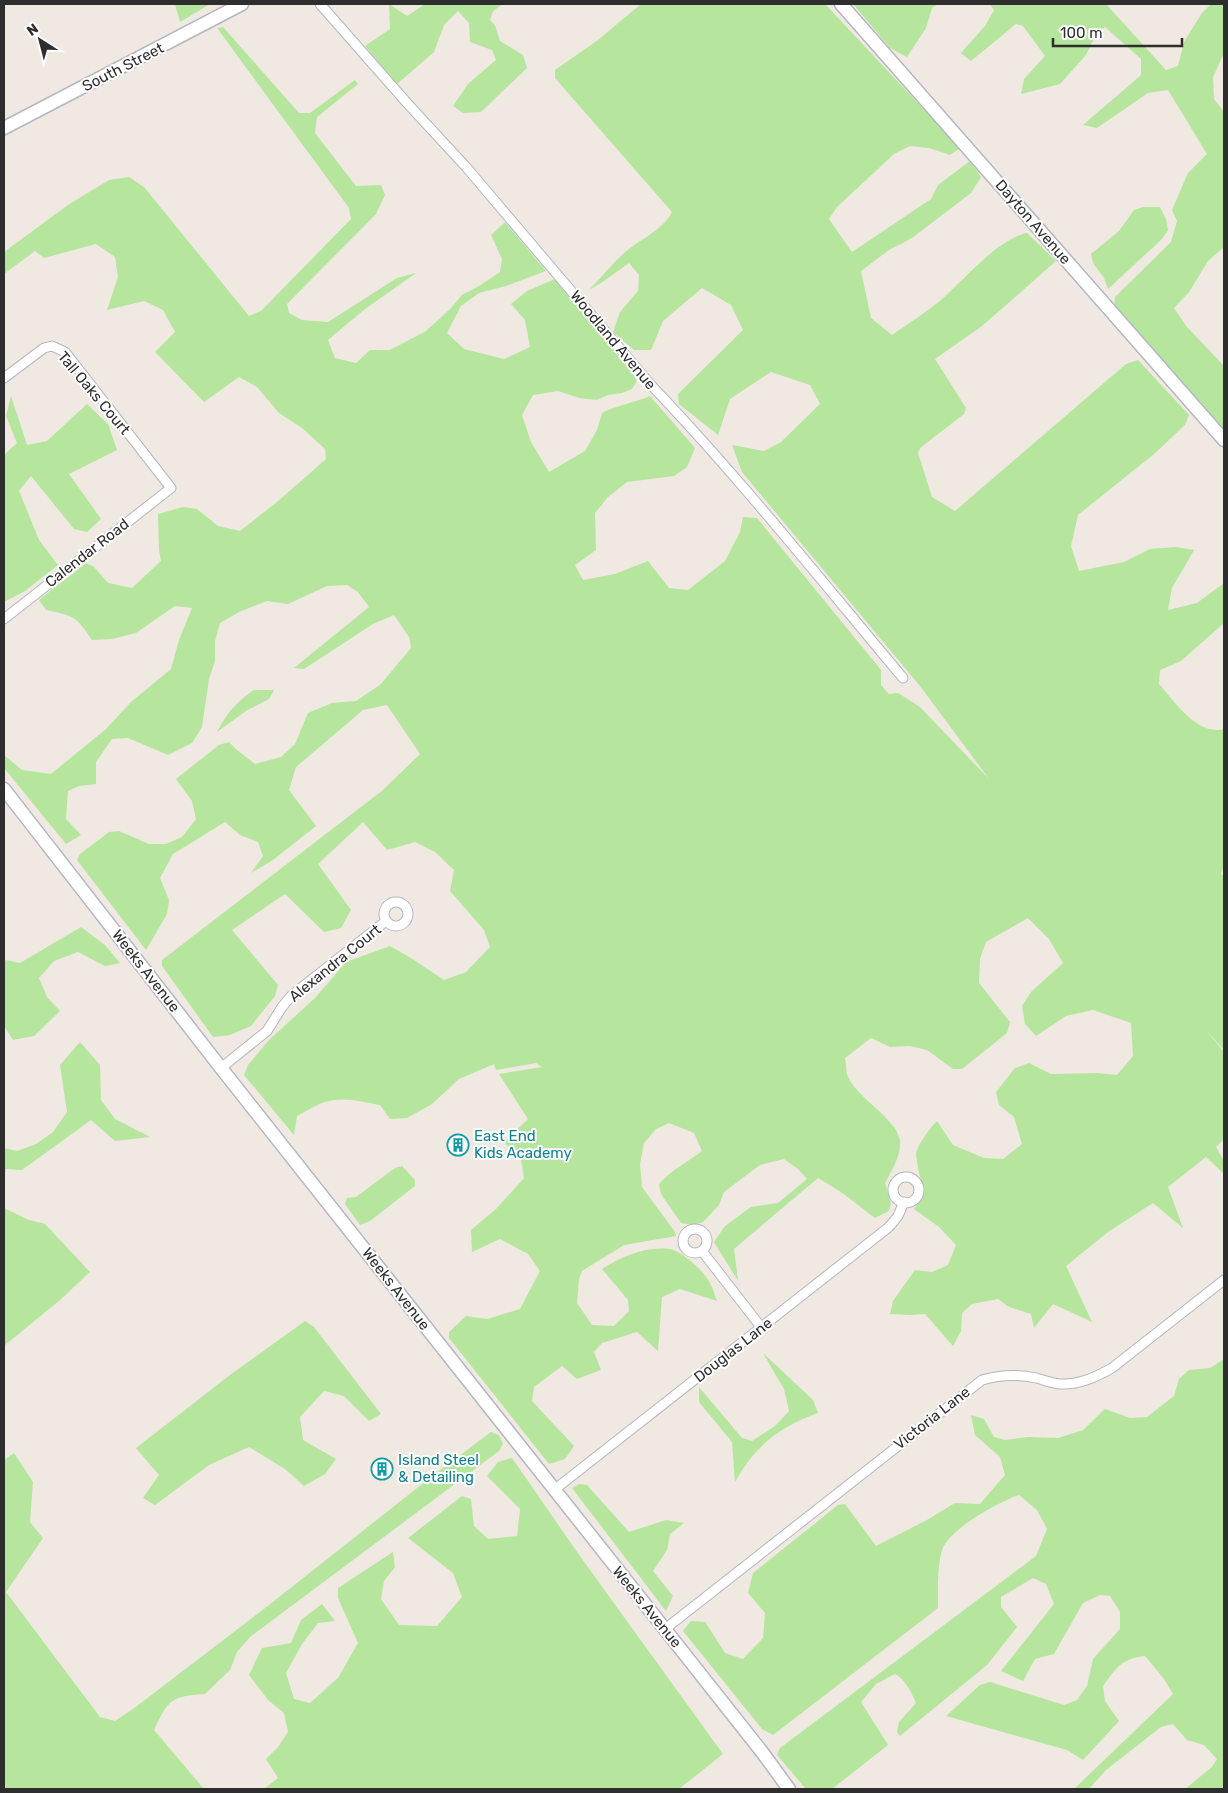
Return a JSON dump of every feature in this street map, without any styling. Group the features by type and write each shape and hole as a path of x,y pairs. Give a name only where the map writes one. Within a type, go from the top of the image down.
{"street":[{"name":"South Street","path":"4,128 242,4"},
{"name":"Woodland Avenue","path":"320,4 407,104 467,168 903,678"},
{"name":"Dayton Avenue","path":"841,4 1224,440"},
{"name":"Tall Oaks Court","path":"4,378 44,348 52,346 65,352 171,488"},
{"name":"Calendar Road","path":"4,618 171,488"},
{"name":"Weeks Avenue","path":"4,789 220,1068 665,1629 789,1789"},
{"name":"Alexandra Court","path":"220,1068 267,1031 292,995 386,921"},
{"name":"Douglas Lane","path":"554,1490 889,1227 898,1216 904,1202"},
{"path":"702,1251 761,1327"},
{"name":"Victoria Lane","path":"665,1629 982,1380 997,1375 1021,1376 1060,1384 1092,1379 1112,1368 1224,1280"}],"green space":[{"path":"175,4 210,4 180,22"},
{"path":"389,4 407,16 425,4 503,4 493,11 490,20 495,25 500,41 523,55 527,68 481,112 463,113 453,106 468,84 496,60 492,50 470,42 469,23 458,11 444,25 434,52 397,84 365,46 390,29"},
{"path":"641,4 825,4 960,148 950,155 929,148 910,146 894,154 837,207 829,219 852,252 931,199 938,185 970,161 981,177 971,193 912,238 889,250 861,271 871,318 892,335 936,304 982,261 1016,236 1027,233 1056,261 982,326 935,359 966,408 964,414 920,448 918,453 932,497 955,511 1126,364 1138,360 1189,415 1185,425 1154,454 1078,515 1071,546 1079,571 1124,562 1150,549 1176,547 1194,550 1172,588 1168,610 1197,603 1224,583 1224,623 1181,661 1160,670 1159,684 1179,708 1196,723 1214,730 1224,729 1224,866 1221,874 1224,876 1224,1050 1205,1029 1224,1052 1224,1139 1216,1147 1224,1161 1224,1174 1206,1157 1168,1187 1183,1228 1153,1203 1108,1232 1066,1266 1092,1322 1053,1304 1034,1328 1031,1314 1009,1307 998,1299 972,1304 962,1313 961,1331 953,1346 925,1314 890,1314 893,1301 915,1270 932,1272 948,1265 956,1245 939,1227 914,1209 919,1202 922,1191 916,1154 925,1136 937,1121 953,1145 984,1158 1003,1159 1022,1144 1014,1117 999,1105 996,1092 1015,1068 1029,1063 1051,1074 1097,1073 1117,1075 1133,1056 1131,1023 1093,1010 1066,1016 1036,1036 1025,1024 1022,1006 1031,992 1063,963 1049,939 1028,918 986,942 980,959 979,983 1010,1022 1007,1033 962,1069 953,1069 927,1050 910,1046 890,1047 871,1038 845,1058 847,1074 851,1082 891,1123 900,1140 898,1157 885,1183 891,1203 889,1211 875,1218 841,1192 818,1178 734,1249 738,1281 714,1242 725,1226 751,1207 778,1203 807,1179 798,1169 784,1159 760,1165 724,1192 719,1205 703,1222 693,1225 681,1223 661,1194 659,1184 674,1170 702,1151 694,1133 669,1123 656,1129 644,1143 640,1164 642,1187 676,1236 624,1245 582,1271 579,1279 577,1303 592,1325 614,1326 629,1311 628,1300 602,1269 634,1253 651,1249 674,1250 692,1262 707,1278 717,1301 680,1289 662,1297 658,1351 637,1332 602,1343 594,1352 601,1370 577,1379 562,1366 534,1387 532,1401 574,1446 565,1459 549,1464 449,1338 449,1332 466,1316 487,1319 520,1309 540,1271 528,1254 500,1239 472,1252 471,1230 496,1209 524,1178 521,1159 504,1142 528,1119 499,1074 542,1067 536,1063 496,1070 494,1064 459,1079 432,1104 407,1118 390,1119 380,1105 367,1102 332,1100 315,1106 297,1116 294,1135 244,1075 248,1065 269,1040 315,998 346,962 390,946 444,980 466,972 490,947 484,930 450,891 454,870 435,852 415,842 387,850 363,822 318,864 351,910 341,928 324,932 285,894 232,930 278,985 275,996 251,1026 230,1035 213,1037 162,966 162,960 383,790 420,754 387,705 363,710 296,767 289,790 316,826 273,860 251,873 263,856 258,842 240,835 225,822 173,854 160,878 169,900 167,914 146,950 77,860 80,854 109,832 119,831 149,844 166,844 182,837 196,819 192,801 176,779 219,745 229,742 255,764 281,757 295,744 308,713 332,703 356,701 381,684 411,648 409,637 394,615 373,624 304,669 294,668 369,607 358,592 347,585 327,586 288,604 267,601 239,612 220,623 215,641 215,661 209,679 202,727 192,743 168,755 128,738 112,739 96,762 96,784 79,786 68,791 66,819 81,835 66,844 4,768 4,755 22,770 51,774 106,729 131,702 171,669 179,640 192,608 175,606 136,633 112,639 92,640 74,618 46,610 39,600 86,563 94,567 108,583 132,588 161,561 158,514 183,507 197,509 218,526 240,531 277,502 326,459 325,449 302,428 279,413 257,387 239,377 204,402 155,352 175,332 163,310 144,301 107,310 118,277 115,257 96,244 44,258 35,251 4,274 4,252 68,205 109,180 129,177 144,187 249,316 261,311 351,219 349,208 217,28 223,27 299,113 310,113 355,80 358,84 317,117 315,133 356,186 381,185 385,195 376,214 287,304 289,313 302,320 328,322 397,278 416,273 365,309 328,340 335,358 356,363 370,350 390,350 426,331 462,295 500,272 502,259 491,235 505,222 546,271 506,286 479,293 461,306 447,333 464,349 504,359 530,347 525,320 511,304 527,291 555,279 637,381 632,389 597,400 579,398 558,391 533,395 522,415 531,442 549,472 585,451 597,430 602,413 650,396 695,448 687,467 674,476 627,482 608,497 595,513 596,550 575,565 583,580 615,574 648,561 669,588 688,590 725,561 740,532 743,517 757,518 881,670 881,685 889,694 898,693 920,707 989,779 920,686 742,472 732,445 764,451 781,442 820,404 810,385 771,372 730,399 718,435 679,404 678,394 743,330 731,305 702,288 663,321 651,350 634,350 613,332 620,312 638,291 639,275 629,263 589,290 624,253 657,230 672,212 555,78 555,70 598,40"},
{"path":"853,4 938,4 932,8 926,28 907,57 890,48"},
{"path":"990,4 1106,4 1166,70 1178,66 1184,42 1202,13 1211,4 1224,4 1224,53 1213,77 1214,99 1224,112 1224,247 1208,261 1189,292 1174,308 1187,327 1224,366 1224,430 1114,306 1115,297 1171,242 1177,221 1172,210 1188,173 1207,154 1168,90 1148,93 1097,128 1083,125 1141,75 1141,59 1105,27 1096,34 1086,55 1060,84 1021,94 1024,79 1045,56 1023,26 1016,24 971,61 961,53 985,26 994,10"},
{"path":"1143,207 1160,207 1166,219 1168,230 1162,239 1108,289 1104,278 1093,263 1091,254 1119,231 1134,210"},
{"path":"11,396 27,445 47,441 87,404 108,424 117,450 69,474 101,519 87,532 74,529 31,476 19,491 39,540 58,565 25,591 4,602 4,455 17,443 6,416"},
{"path":"254,690 274,690 269,699 246,711 217,732 233,708"},
{"path":"81,927 105,945 120,963 105,966 78,952 54,961 39,978 47,997 60,1011 34,1036 13,1040 4,1026 4,962 6,960 20,963"},
{"path":"80,1042 100,1065 101,1100 115,1119 150,1137 115,1141 91,1120 22,1170 6,1169 4,1176 4,1148 17,1151 36,1144 53,1132 67,1112 60,1065"},
{"path":"402,1166 415,1180 415,1186 370,1221 360,1225 345,1204 347,1198 356,1197 395,1168"},
{"path":"4,1208 29,1220 45,1224 90,1272 60,1300 4,1346"},
{"path":"305,1321 314,1327 381,1414 369,1421 344,1396 324,1391 300,1417 303,1440 336,1459 325,1474 304,1486 285,1469 249,1447 209,1465 155,1505 143,1498 159,1475 136,1448 230,1375"},
{"path":"763,1353 813,1400 818,1413 791,1425 769,1439 751,1458 735,1482 732,1442 699,1402 699,1387 742,1438 752,1441 775,1426 789,1411 784,1389"},
{"path":"1224,1359 1224,1789 1185,1789 1212,1767 1217,1759 1204,1745 1187,1740 1173,1724 1161,1727 1106,1770 1089,1789 1074,1789 1173,1694 1164,1679 1145,1656 1130,1659 1120,1665 1103,1686 1105,1701 1119,1721 1083,1760 1067,1750 946,1716 980,1685 990,1682 1064,1705 1077,1700 1087,1686 1093,1659 1120,1629 1120,1612 1110,1596 1100,1595 1083,1603 1054,1654 1035,1659 1023,1681 1001,1671 1054,1604 1046,1584 1033,1578 1001,1597 1001,1607 1017,1627 987,1665 900,1736 897,1732 899,1722 916,1703 905,1683 895,1674 876,1684 861,1702 888,1745 832,1789 806,1789 777,1755 780,1748 1036,1556 1047,1529 1037,1510 1019,1495 976,1517 964,1525 946,1542 939,1564 938,1608 773,1735 762,1729 683,1631 691,1621 705,1622 725,1653 743,1659 763,1638 765,1613 748,1593 753,1573 838,1505 845,1504 876,1546 927,1520 955,1503 980,1504 1005,1475 1000,1457 975,1435 971,1415 984,1419 994,1437 1005,1440 1028,1437 1058,1438 1083,1430 1105,1409 1130,1418 1147,1417 1174,1396 1179,1379 1189,1370 1210,1368"},
{"path":"491,1432 499,1435 503,1444 499,1451 250,1637 237,1652 230,1670 205,1694 178,1698 167,1706 154,1730 204,1789 4,1789 4,1460 14,1453 33,1482 30,1522 43,1538 6,1592 100,1717 115,1721 269,1605"},
{"path":"512,1458 582,1559 723,1754 679,1789 264,1789 278,1778 266,1759 278,1747 288,1732 284,1713 268,1700 249,1675 262,1648 291,1643 301,1620 322,1604 335,1621 318,1623 302,1644 286,1673 294,1699 310,1703 338,1678 358,1643 338,1598 338,1588 393,1552 395,1567 384,1581 381,1599 399,1625 437,1626 462,1597 453,1573 408,1538 462,1496 471,1499 474,1526 488,1539 517,1536 520,1509 487,1476 498,1462"},
{"path":"579,1484 587,1485 629,1532 666,1520 684,1523 670,1534 667,1550 653,1571 673,1596 666,1611 572,1488"}],"place":[{"name":"East End Kids Academy","path":"458,1145"},
{"name":"Island Steel & Detailing","path":"382,1469"}]}
